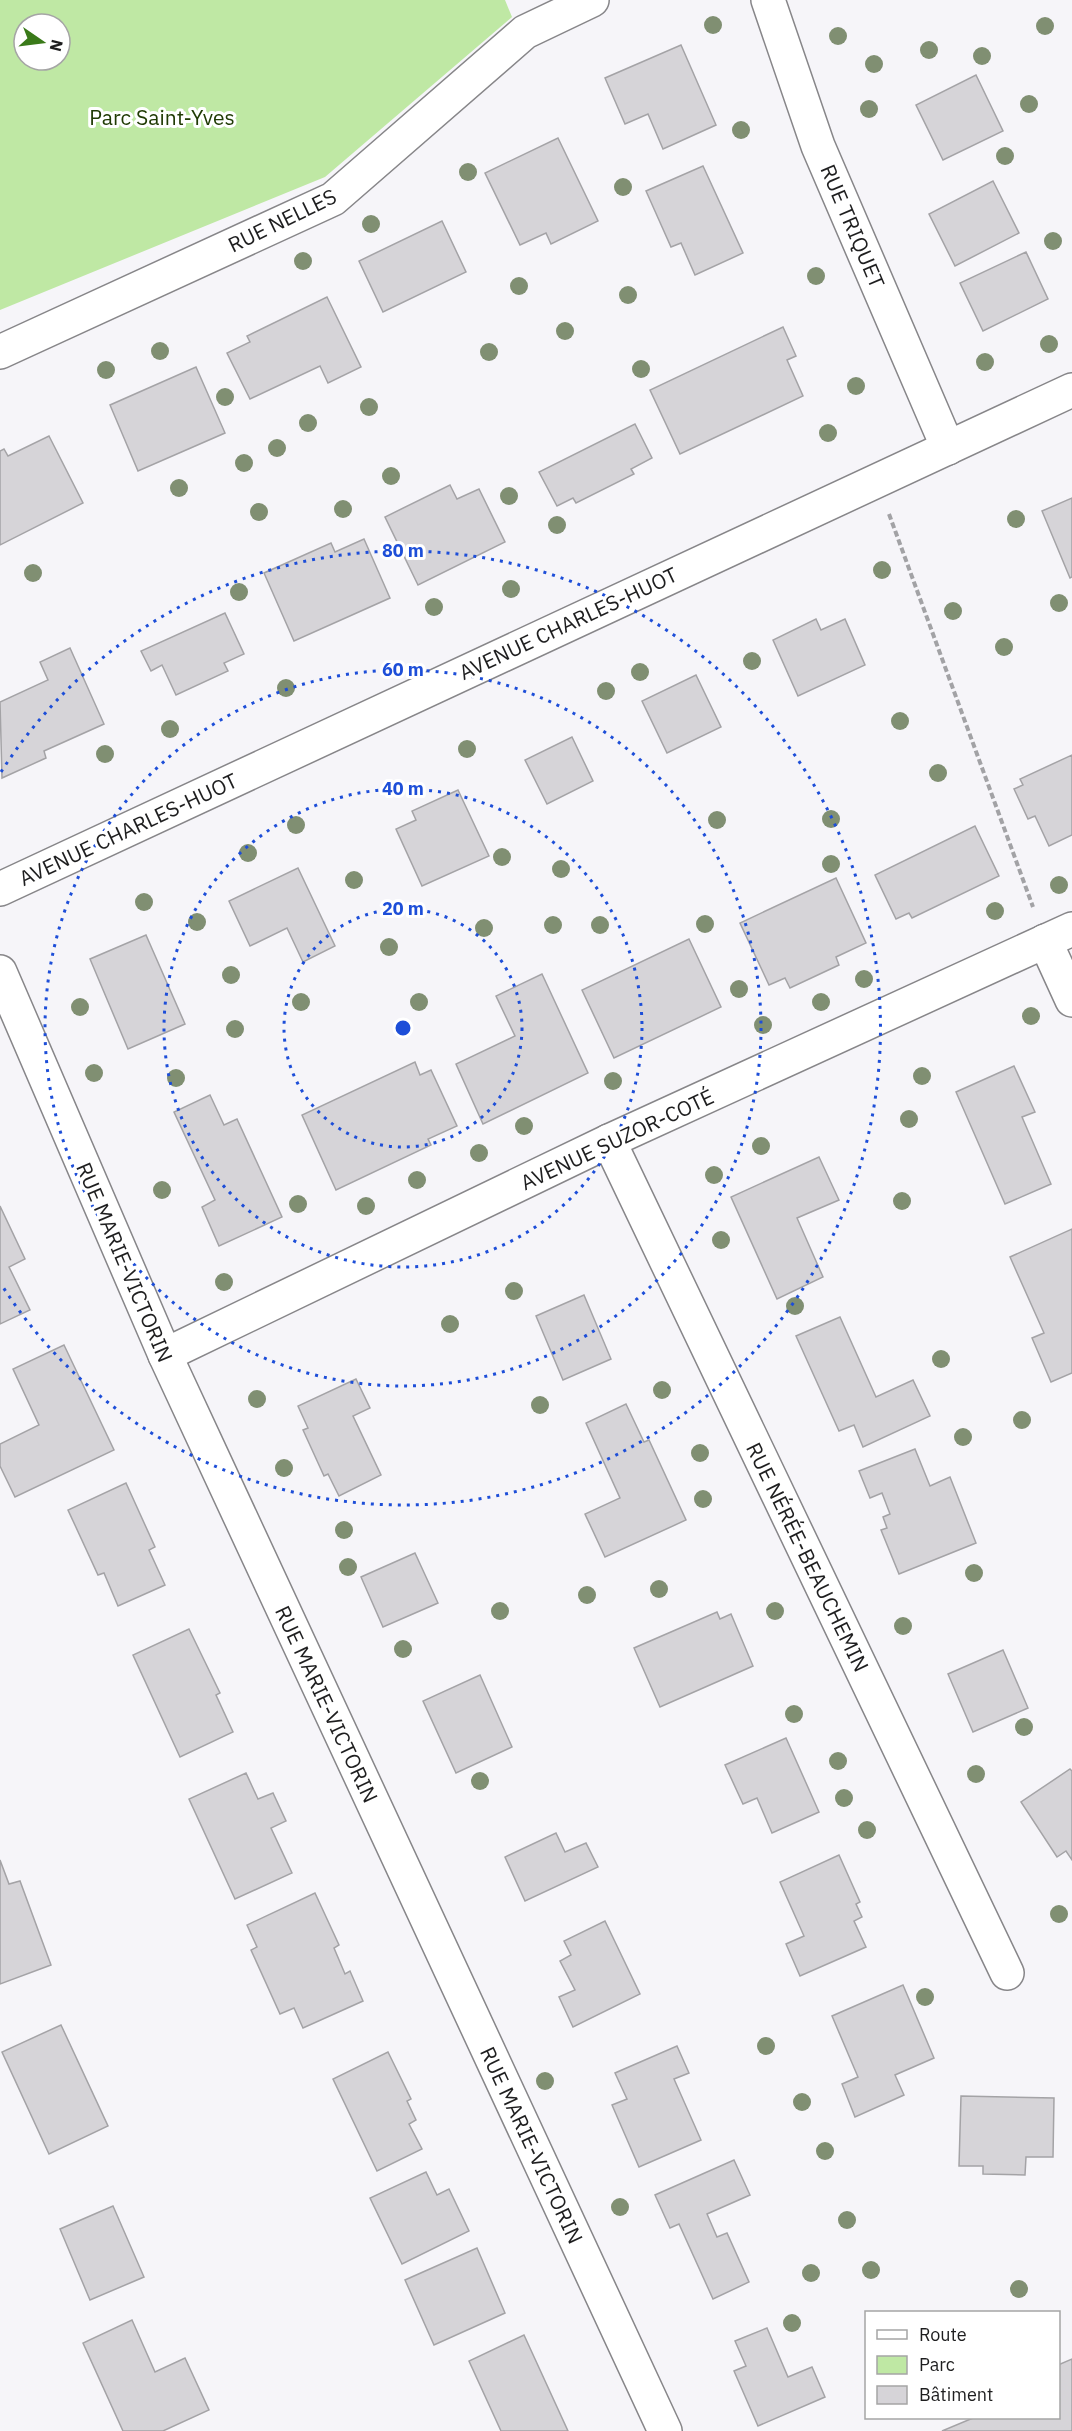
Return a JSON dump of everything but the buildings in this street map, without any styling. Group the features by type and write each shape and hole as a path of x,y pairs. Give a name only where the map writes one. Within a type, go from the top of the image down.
{"street":[{"name":"RUE NELLES","path":"0,352 333,199 525,33 592,0"},
{"name":"RUE TRIQUET","path":"768,0 818,146 948,448"},
{"name":"AVENUE CHARLES-HUOT","path":"0,889 1072,390"},
{"path":"1059,935 1072,1000"},
{"name":"AVENUE SUZOR-COTÉ","path":"165,1354 609,1142 1059,935"},
{"name":"RUE MARIE-VICTORIN","path":"0,972 165,1354 665,2431"},
{"name":"RUE NÉRÉE-BEAUCHEMIN","path":"609,1142 1007,1972"}],"path":[{"path":"876,480 1059,935"}],"green space":[{"name":"Parc Saint-Yves","path":"0,0 505,0 512,17 325,177 0,310"}]}
